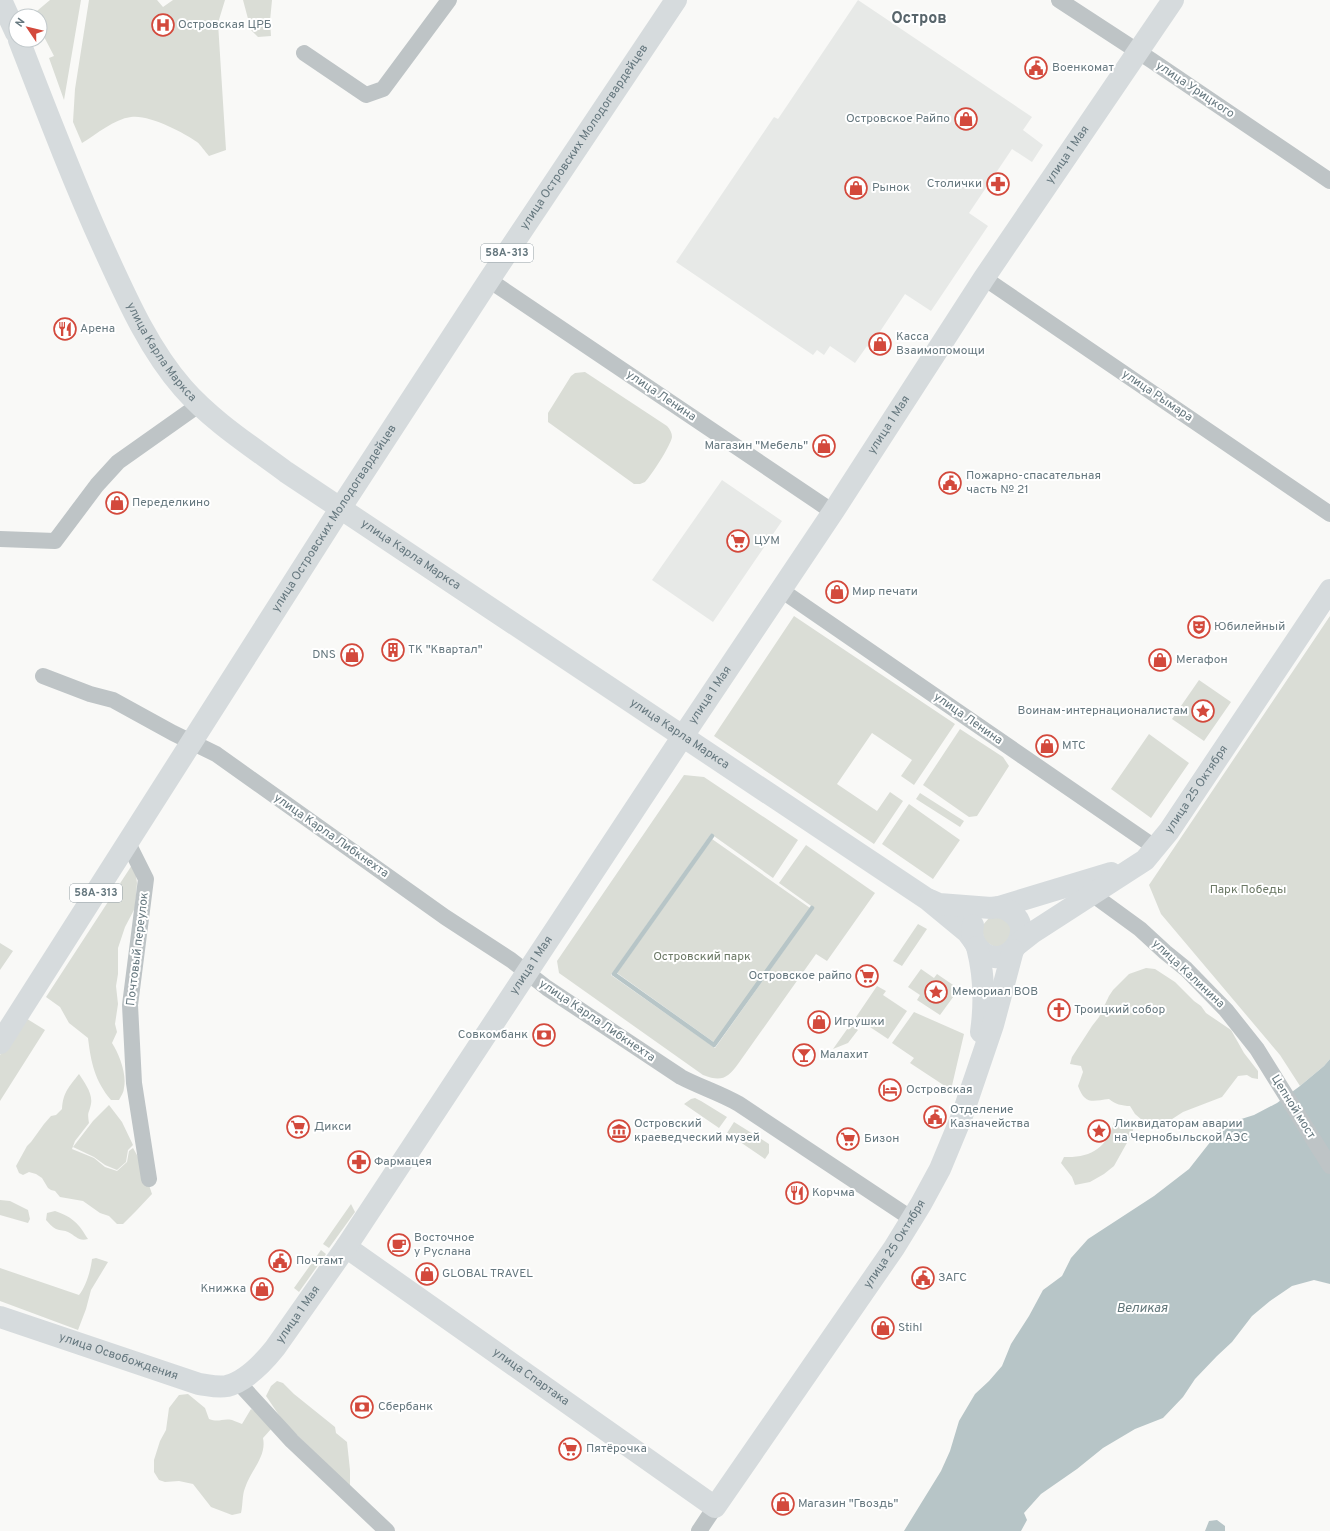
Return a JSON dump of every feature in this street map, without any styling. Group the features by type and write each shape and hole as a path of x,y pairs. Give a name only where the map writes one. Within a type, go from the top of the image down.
{"main road":[{"path":"1,0 8,16"},
{"name":"улица Островских Молодогвардейцев","path":"0,1043 341,508 676,0"},
{"name":"улица 1 Мая","path":"238,1382 264,1362 346,1247 682,737 833,512 984,278 1173,0"},
{"name":"улица Карла Маркса","path":"22,48 75,185 119,282 148,338 165,366 184,389 215,418 286,472 927,899"},
{"name":"улица 25 Октября","path":"715,1507 894,1248 940,1169 962,1116 993,1024 1016,947 1032,933 1137,866 1156,848 1330,590"},
{"path":"977,1069 984,1004 981,963 972,932 973,924 977,917 983,911 1137,866"},
{"path":"927,899 939,904 995,908 1010,912 1018,920 1021,928 1021,936 1016,947 1006,955 999,957 990,956 983,953 967,932 927,899"},
{"name":"улица Спартака","path":"346,1247 715,1507"},
{"name":"улица Освобождения","path":"0,1317 199,1384 226,1386 238,1382"}],"street":[{"path":"304,53 366,95 383,89 449,0"},
{"name":"улица Урицкого","path":"1059,0 1330,181"},
{"name":"улица Рымара","path":"984,278 1330,514"},
{"name":"улица Ленина","path":"490,280 833,512"},
{"path":"0,539 55,540 97,485 118,462 200,404"},
{"name":"улица Ленина","path":"781,590 1156,848"},
{"name":"улица Карла Либкнехта","path":"43,676 90,694 113,700 216,754 445,917 511,960 547,988 681,1077 693,1084 727,1097 739,1104 912,1219"},
{"name":"Почтовый переулок","path":"128,843 146,879 130,1006 134,1083 149,1179"},
{"name":"улица Калинина","path":"1092,894 1140,929 1186,969 1226,1010 1257,1049 1269,1069"},
{"name":"Цепной мост","path":"1269,1069 1330,1166"},
{"path":"238,1382 292,1441 387,1531"},
{"path":"699,1531 715,1507"}],"shaded area":[{"name":"Рынок","path":"858,0 1032,117 1023,130 1043,145 1032,162 1012,149 969,213 988,226 931,311 905,294 869,348 867,346 855,363 830,346 824,355 817,350 813,355 676,262 774,117 778,119"},
{"path":"722,480 782,521 713,622 652,580"}],"green space":[{"path":"50,0 81,0 64,100 49,58 54,56 48,44 48,8 40,8"},
{"path":"89,0 157,0 163,7 173,0 225,0 218,23 226,150 209,156 198,143 183,133 156,121 138,117 125,118 118,121 82,143 73,122 75,89"},
{"path":"243,0 272,0 270,21 271,36 258,37 251,30"},
{"path":"585,372 667,426 670,430 672,434 671,441 656,467 645,482 634,484 548,422 548,413 571,376 575,373"},
{"path":"794,616 955,724 914,785 901,776 912,760 872,733 837,784 877,811 890,792 903,801 874,844 714,736"},
{"name":"Парк Победы","path":"1330,616 1330,1059 1300,1086 1280,1055 1161,914 1149,885"},
{"path":"1199,680 1231,702 1204,741 1172,719"},
{"path":"960,729 1003,757 1009,766 977,816 969,817 923,785"},
{"path":"1149,734 1189,763 1151,818 1111,789"},
{"path":"684,775 704,777 798,840 773,878 711,834 611,975 715,1048 814,908 779,883 806,845 875,893 827,961 816,954 734,1069 727,1076 719,1079 703,1075 559,973 557,961"},
{"path":"920,793 964,821 960,827 916,799"},
{"path":"909,804 960,840 933,879 882,844"},
{"name":"Островский парк","path":"712,839 810,908 715,1043 617,973"},
{"path":"132,865 135,868 137,883 135,908 125,927 118,948 118,974 116,986 118,1004 115,1024 117,1032 112,1043 122,1064 125,1082 124,1091 119,1100 111,1100 97,1079 88,1038 69,1023 60,1007 46,997"},
{"path":"999,916 1011,925 1010,940 997,948 984,941 982,926 989,918"},
{"path":"918,924 927,929 902,966 893,961"},
{"path":"0,943 13,951 0,970"},
{"path":"1146,968 1155,969 1175,982 1201,1006 1206,1013 1231,1030 1244,1053 1258,1071 1258,1079 1247,1075 1238,1076 1222,1097 1183,1112 1166,1123 1156,1123 1142,1120 1135,1114 1130,1106 1124,1106 1109,1099 1094,1101 1086,1099 1078,1086 1083,1072 1081,1066 1070,1064 1072,1057 1099,1017 1113,990 1129,974"},
{"name":"Мемориал ВОВ","path":"921,969 934,978 937,974 959,989 940,1015 917,1000 920,995 908,987"},
{"path":"877,986 886,991 883,995 907,1011 888,1039 864,1023 862,1025 854,1020"},
{"path":"914,1012 964,1034 951,1090 910,1063 914,1058 892,1043"},
{"path":"24,1017 45,1030 0,1101 0,1055"},
{"path":"850,1025 858,1030 848,1043 833,1049"},
{"path":"79,1074 86,1084 91,1096 91,1104 88,1114 89,1123 75,1141 72,1149 94,1158 105,1167 117,1171 127,1162 129,1151 133,1148 142,1164 152,1194 123,1224 117,1224 109,1216 100,1213 83,1201 60,1197 55,1191 48,1188 42,1178 29,1172 23,1175 19,1173 16,1166 27,1146 44,1124 51,1116 56,1115 62,1109 65,1094 69,1086"},
{"path":"695,1098 727,1117 719,1128 684,1104"},
{"path":"109,1105 122,1122 133,1145 128,1150 126,1162 117,1170 73,1147 93,1121"},
{"path":"1125,1119 1133,1120 1133,1132 1114,1166 1090,1182 1075,1185 1072,1177 1061,1163 1064,1157 1082,1156 1096,1150 1107,1139 1114,1122"},
{"path":"734,1122 769,1144 769,1153 765,1159 727,1133"},
{"path":"0,1200 10,1201 28,1210 30,1219 28,1223 0,1215"},
{"path":"351,1204 355,1212 329,1248 323,1244"},
{"path":"55,1211 67,1216 75,1222 88,1239 82,1240 67,1231 58,1230 53,1227 46,1220 47,1213"},
{"path":"321,1250 326,1254 299,1292 294,1288"},
{"path":"96,1258 108,1262 91,1290 78,1330 0,1301 0,1268 79,1295 88,1278 92,1259"},
{"path":"277,1381 283,1383 294,1394 335,1427 336,1433 347,1442 350,1487 283,1421 266,1396 271,1386"},
{"path":"188,1394 205,1408 209,1419 215,1421 232,1420 242,1424 251,1409 259,1414 272,1428 263,1438 263,1451 247,1482 243,1494 241,1513 232,1515 211,1507 193,1484 179,1481 165,1482 159,1480 154,1472 154,1460 160,1441 166,1430 169,1408 179,1395"}],"water":[{"name":"Великая","path":"1330,1059 1330,1284 1314,1280 1292,1286 1270,1301 1252,1316 1232,1342 1195,1379 1183,1397 1163,1418 1135,1429 1103,1448 1077,1469 1041,1494 1024,1513 1027,1520 1021,1531 904,1531 941,1471 950,1451 959,1421 975,1394 1002,1366 1011,1344 1029,1316 1043,1290 1062,1276 1071,1258 1088,1239 1154,1196 1189,1169 1222,1127 1254,1115 1277,1103 1300,1086"},
{"path":"1217,1520 1225,1526 1225,1531 1205,1531 1209,1521"}],"waterway":[{"path":"712,836 614,974 714,1045 812,908"}],"place":[{"name":"Островская ЦРБ","path":"163,25"},
{"name":"Военкомат","path":"1036,68"},
{"name":"Островское Райпо","path":"966,119"},
{"name":"Столички","path":"998,184"},
{"name":"Рынок","path":"856,188"},
{"name":"Арена","path":"65,329"},
{"name":"Касса Взаимопомощи","path":"880,344"},
{"name":"Магазин \"Мебель\"","path":"824,446"},
{"name":"Пожарно-спасательная часть № 21","path":"950,483"},
{"name":"Переделкино","path":"117,503"},
{"name":"ЦУМ","path":"738,541"},
{"name":"Мир печати","path":"837,592"},
{"name":"Юбилейный","path":"1199,627"},
{"name":"ТК \"Квартал\"","path":"393,650"},
{"name":"DNS","path":"352,655"},
{"name":"Мегафон","path":"1160,660"},
{"name":"Воинам-интернационалистам","path":"1203,711"},
{"name":"МТС","path":"1047,746"},
{"name":"Островское райпо","path":"867,976"},
{"name":"Мемориал ВОВ","path":"936,992"},
{"name":"Троицкий собор","path":"1059,1010"},
{"name":"Игрушки","path":"819,1022"},
{"name":"Совкомбанк","path":"544,1035"},
{"name":"Малахит","path":"804,1055"},
{"name":"Островская","path":"890,1090"},
{"name":"Отделение Казначейства","path":"935,1117"},
{"name":"Дикси","path":"298,1127"},
{"name":"Островский краеведческий музей","path":"619,1131"},
{"name":"Ликвидаторам аварии на Чернобыльской АЭС","path":"1099,1131"},
{"name":"Бизон","path":"848,1139"},
{"name":"Фармацея","path":"359,1162"},
{"name":"Корчма","path":"797,1193"},
{"name":"Восточное у Руслана","path":"399,1245"},
{"name":"Почтамт","path":"280,1261"},
{"name":"GLOBAL TRAVEL","path":"427,1274"},
{"name":"ЗАГС","path":"923,1278"},
{"name":"Книжка","path":"262,1289"},
{"name":"Stihl","path":"883,1328"},
{"name":"Сбербанк","path":"362,1407"},
{"name":"Пятёрочка","path":"570,1449"},
{"name":"Магазин \"Гвоздь\"","path":"783,1504"}],"district":[{"name":"Остров","path":"919,19"}]}
